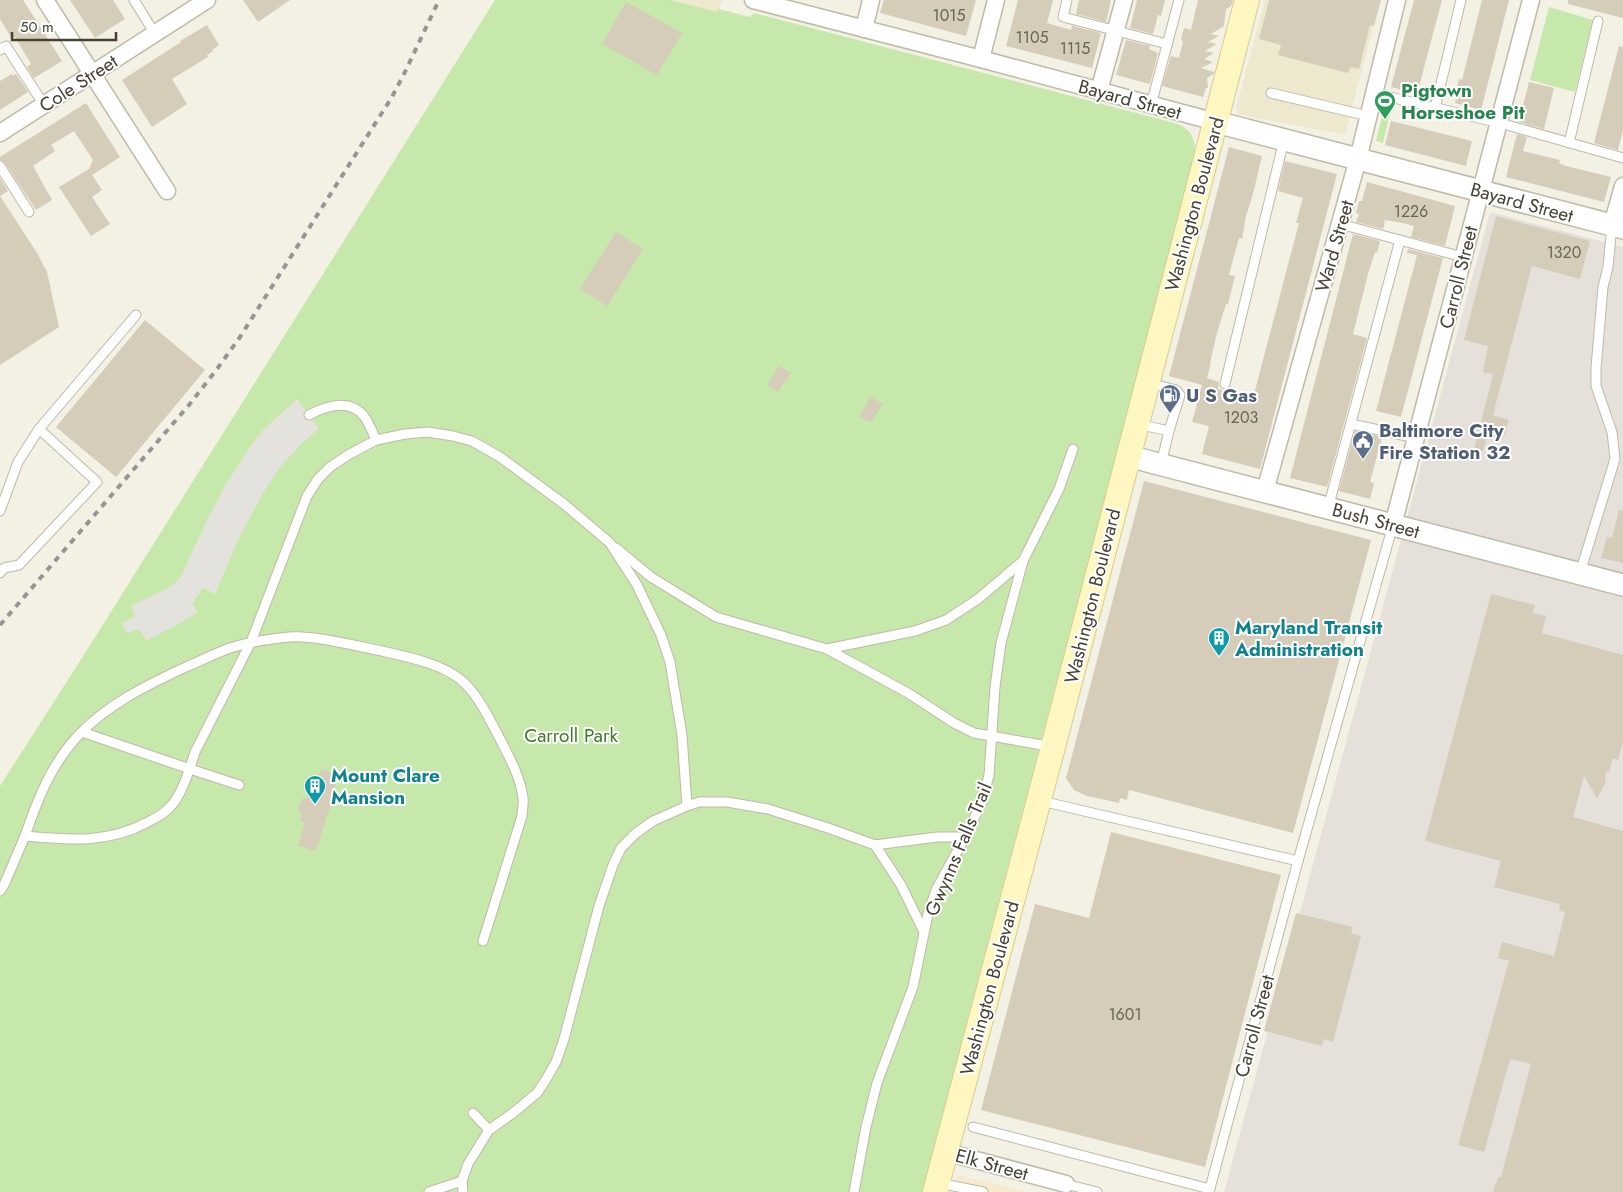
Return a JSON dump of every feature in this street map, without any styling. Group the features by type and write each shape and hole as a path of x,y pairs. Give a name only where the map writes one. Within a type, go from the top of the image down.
{"main road":[{"name":"Washington Boulevard","path":"936,1187 1053,747 1247,0"}],"street":[{"path":"45,0 167,191"},
{"name":"Bayard Street","path":"753,0 1618,227"},
{"path":"864,29 871,0"},
{"path":"980,59 996,0"},
{"path":"1099,91 1124,0"},
{"name":"Ward Street","path":"1264,491 1358,159 1397,0"},
{"name":"Carroll Street","path":"1393,525 1480,191 1500,124 1531,0"},
{"name":"Cole Street","path":"0,133 202,2"},
{"path":"1618,227 1623,186"},
{"name":"Bush Street","path":"1128,456 1623,585"},
{"name":"Elk Street","path":"946,1152 1056,1185"}],"lane":[{"path":"134,0 155,34"},
{"path":"1067,0 1063,17 1168,44"},
{"path":"1151,105 1179,0"},
{"path":"1435,108 1461,0"},
{"path":"1569,143 1598,21"},
{"path":"0,50 6,46 44,104"},
{"path":"1271,93 1368,116"},
{"path":"1373,93 1500,124 1623,158"},
{"path":"1225,384 1284,140"},
{"path":"0,166 29,212"},
{"path":"1340,224 1463,257"},
{"path":"1580,574 1616,459 1612,432 1596,386 1596,368 1603,287 1618,227"},
{"path":"1328,508 1400,240"},
{"path":"0,511 18,462 39,429 136,315"},
{"path":"1147,383 1176,390 1180,395 1168,431 1160,464"},
{"path":"309,415 327,407 343,405 356,409 364,416 376,440"},
{"path":"1136,424 1168,431"},
{"path":"1351,424 1416,438"},
{"path":"0,573 4,568 19,565 96,482 39,429"},
{"path":"25,836 95,839 114,836 135,829 158,817 170,807 176,800 190,769 195,752 252,642 307,496 318,479 330,467 376,440 405,434 428,432 472,441 500,458 564,504 651,576 716,617 827,649 908,693 954,723 974,733 1053,747"},
{"name":"Gwynns Falls Trail","path":"854,1192 866,1127 877,1083 913,986 924,932 936,890 982,802 989,776 995,687 1001,643 1024,561 1059,488 1073,449"},
{"name":"Carroll Street","path":"1210,1191 1298,861 1393,525"},
{"path":"610,543 637,585 661,635 670,662 682,735 687,806"},
{"path":"827,649 915,632 946,620 978,598 1024,561"},
{"path":"0,891 25,836 42,789 60,758 97,717 152,683 229,648 252,642 291,637 325,640 412,658 459,678 471,689 481,704 511,759 519,779 524,800 522,816 483,941"},
{"path":"82,732 239,784"},
{"path":"1039,800 1298,861"},
{"path":"463,1192 462,1181 468,1164 489,1130 537,1093 556,1062 564,1039 599,906 613,865 621,848 635,834 653,821 700,802 727,802 768,809 875,845 937,837 965,837"},
{"path":"875,845 901,886 924,932"},
{"path":"472,1113 489,1130"},
{"path":"973,1127 1210,1191"},
{"path":"428,1192 462,1181"},
{"name":"Elk Street","path":"1056,1185 1097,1192"},
{"path":"936,1187 983,1192"}],"shaded area":[{"path":"666,0 722,0 718,14"},
{"path":"1265,0 1380,0 1345,135 1238,114 1236,108"},
{"path":"1490,212 1623,247 1623,1192 1224,1192"},
{"path":"297,399 319,429 302,443 281,466 263,493 238,540 215,594 203,588 192,604 198,612 146,641 139,629 127,633 122,623 135,617 131,606 166,589 181,576 226,484 250,447 264,429"},
{"path":"957,1175 1027,1192 952,1192"}],"green space":[{"name":"Carroll Park","path":"495,0 670,0 717,12 718,9 750,17 754,13 1178,124 1187,129 1192,136 1195,153 922,1192 0,1192 0,786"},
{"path":"1549,7 1593,20 1575,92 1530,80"},
{"name":"Pigtown Horseshoe Pit","path":"1387,98 1393,99 1383,143 1376,141"}],"building":[{"path":"0,0 23,0 62,61 34,78 27,67 31,64 15,37 12,39 0,19"},
{"path":"70,0 113,0 125,19 95,38"},
{"path":"243,0 290,0 258,22"},
{"path":"884,0 976,0 966,36 880,13"},
{"path":"1018,0 1053,0 1047,23 1071,30 1072,26 1101,33 1092,68 1006,46"},
{"path":"1079,0 1111,0 1106,22 1076,14"},
{"path":"1137,0 1165,0 1161,16 1158,15 1153,34 1130,28"},
{"path":"1198,0 1233,0 1231,6 1226,9 1224,26 1211,34 1219,36 1208,42 1217,44 1205,51 1214,53 1204,59 1213,62 1201,68 1214,72 1214,74 1207,78 1208,88 1206,88 1203,97 1162,86 1171,56 1179,58 1184,28 1191,30"},
{"path":"1269,0 1381,0 1374,26 1370,25 1359,69 1350,67 1348,73 1278,55 1281,45 1259,39"},
{"path":"1414,0 1442,0 1417,94 1391,87"},
{"path":"1482,0 1509,0 1481,110 1455,103 1457,95 1455,95 1459,79 1462,80"},
{"path":"1568,0 1623,0 1623,18 1568,4"},
{"path":"626,2 682,33 657,75 602,44"},
{"path":"207,25 219,45 207,55 208,57 172,79 187,104 152,127 122,80"},
{"path":"1126,40 1150,46 1149,49 1158,53 1150,84 1116,75"},
{"path":"1619,46 1623,47 1623,130 1618,150 1594,143"},
{"path":"12,74 13,76 16,74 28,92 0,110 0,81"},
{"path":"1529,82 1554,88 1544,129 1519,122"},
{"path":"86,103 120,157 92,175 102,190 92,197 110,224 91,236 59,187 89,169 93,160 74,131 51,145 55,151 33,166 52,200 36,210 5,163 0,160 0,157"},
{"path":"1391,121 1472,141 1466,166 1385,145"},
{"path":"1517,134 1527,137 1523,151 1560,160 1559,163 1566,166 1611,177 1604,202 1506,177"},
{"path":"1229,147 1262,156 1242,239 1239,238 1229,275 1235,276 1228,304 1226,304 1217,333 1207,378 1219,382 1218,389 1253,398 1299,223 1296,223 1303,198 1278,191 1285,161 1337,174 1260,469 1202,454 1209,426 1192,422 1202,385 1169,376"},
{"path":"0,178 8,191 0,196"},
{"path":"1367,182 1455,206 1445,246 1411,237 1414,226 1403,223 1385,220 1383,229 1356,222 1359,214 1356,213 1359,201 1362,201"},
{"path":"0,196 47,272 59,327 0,365"},
{"path":"1496,216 1590,241 1580,279 1532,266 1493,415 1509,420 1505,434 1489,429 1483,451 1474,449 1493,374 1483,372 1488,346 1464,340"},
{"path":"616,232 643,249 607,306 580,289"},
{"path":"1353,234 1380,241 1368,274 1353,334 1367,338 1327,487 1290,478"},
{"path":"1408,249 1443,258 1401,417 1376,411 1417,255 1407,253"},
{"path":"145,320 205,370 116,477 56,427"},
{"path":"779,366 791,373 778,392 767,385"},
{"path":"871,397 883,404 870,423 859,416"},
{"name":"Baltimore City Fire Station 32","path":"1355,431 1382,437 1370,482 1374,483 1370,499 1339,491"},
{"name":"Maryland Transit Administration","path":"1144,481 1371,540 1293,833 1129,790 1127,800 1120,798 1119,803 1087,796 1074,790 1066,778"},
{"path":"1619,510 1623,510 1623,563 1601,558 1607,537 1612,538"},
{"path":"1491,594 1535,605 1533,613 1546,616 1542,633 1623,655 1623,742 1618,760 1613,758 1609,772 1606,771 1605,784 1597,798 1584,776 1573,817 1623,831 1623,1192 1493,1192 1498,1177 1501,1177 1531,1064 1510,1059 1484,1152 1458,1145 1509,961 1498,958 1502,942 1554,956 1565,912 1559,911 1560,904 1494,887 1501,861 1425,841"},
{"name":"Mount Clare Mansion","path":"321,769 339,774 316,851 298,846 305,822 300,821 302,812 297,811 302,798 306,799 309,791 314,792"},
{"path":"1111,832 1281,875 1205,1167 981,1110 1035,904 1089,918"},
{"path":"1296,913 1353,927 1351,933 1361,936 1333,1042 1324,1039 1322,1046 1264,1031"}],"railway":[{"path":"0,625 189,405 240,337 392,97 439,0"}],"place":[{"name":"Pigtown Horseshoe Pit","path":"1385,120"},
{"name":"U S Gas","path":"1170,414"},
{"name":"Baltimore City Fire Station 32","path":"1363,460"},
{"name":"Maryland Transit Administration","path":"1219,657"},
{"name":"Mount Clare Mansion","path":"315,805"}]}
